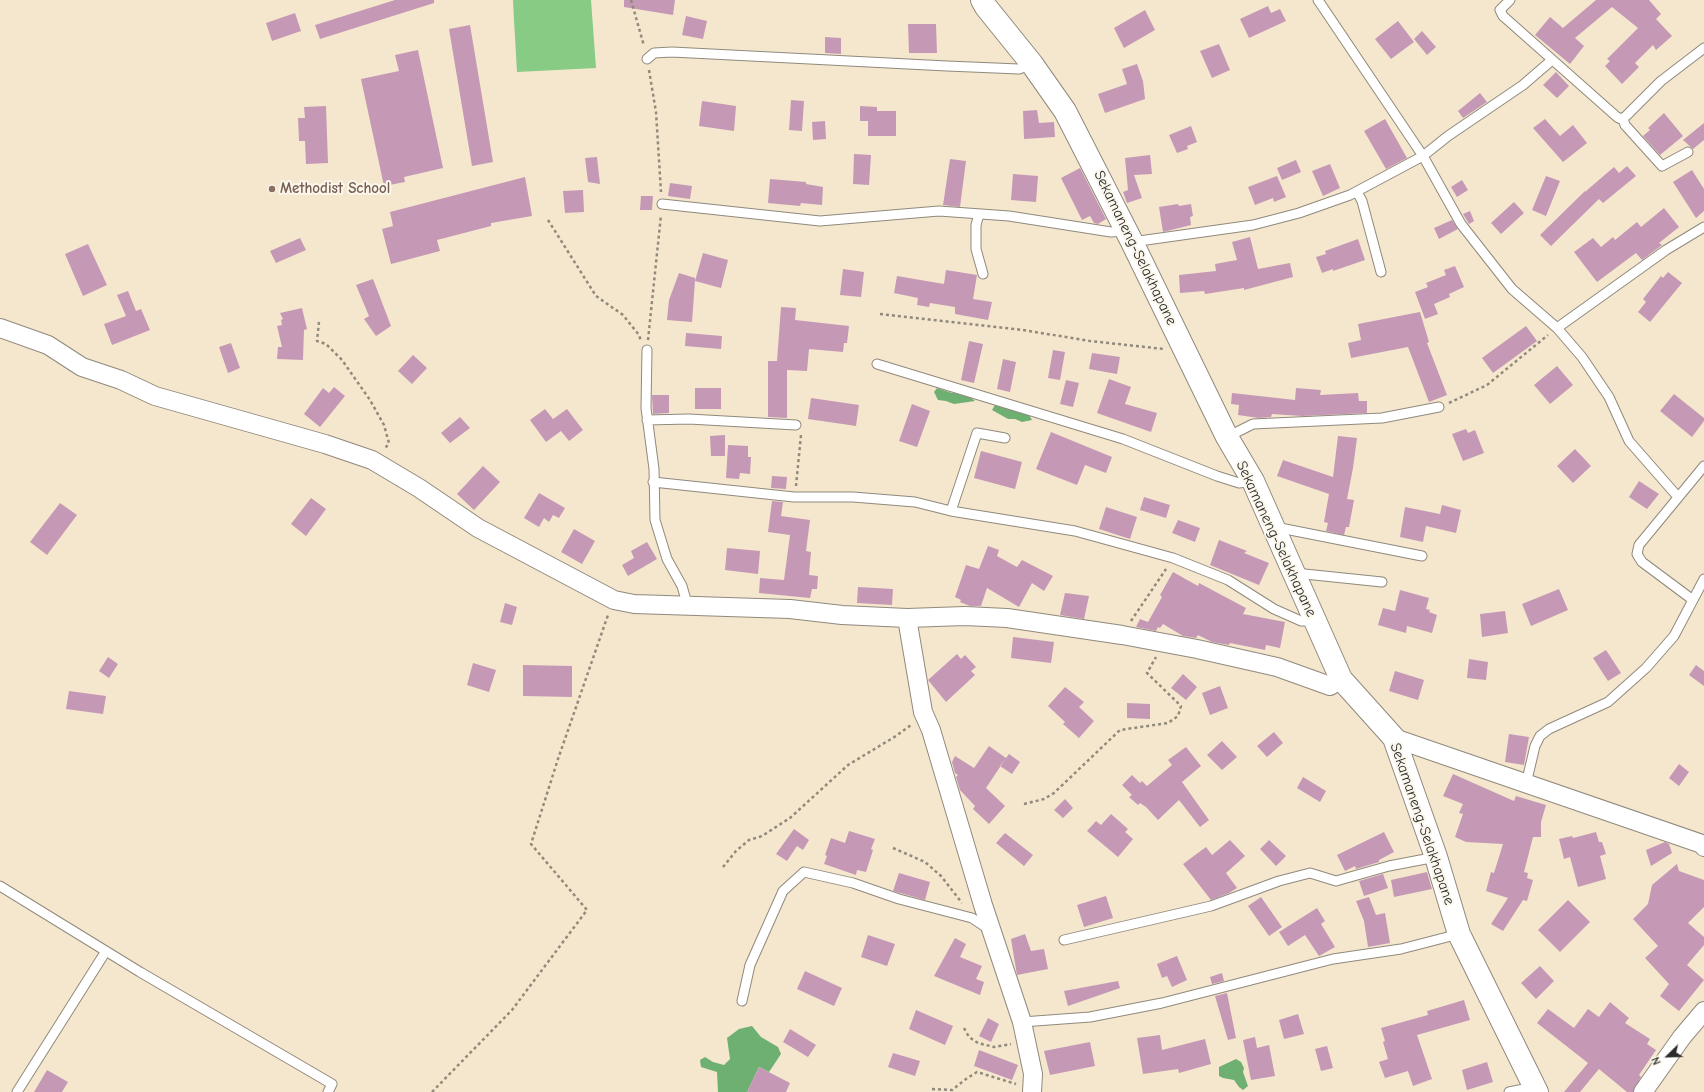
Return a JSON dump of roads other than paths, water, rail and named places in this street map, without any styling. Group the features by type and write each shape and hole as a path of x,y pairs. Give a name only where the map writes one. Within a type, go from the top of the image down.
{"street":[{"name":"Sekamaneng-Selakhapane","path":"982,0 986,8 1032,64 1065,111 1129,236 1227,437 1253,481 1341,679 1394,738 1436,857 1459,934 1536,1090"},
{"path":"0,328 48,345 82,367 120,380 155,396 325,444 372,460 419,488 478,528 614,600 634,604 782,609 842,615 907,618 965,616 1007,618 1122,635 1277,666 1330,686 1341,679"},
{"path":"907,618 923,712 931,730 990,927 1022,1022 1033,1074 1032,1090"},
{"path":"1394,738 1703,845"},
{"path":"1643,1092 1682,1037 1704,1011"}],"lane":[{"path":"1318,0 1423,156 1461,224 1512,289 1557,328 1582,357 1609,397 1629,441 1678,497"},
{"path":"1510,0 1500,10 1503,16 1617,117 1623,118"},
{"path":"1623,118 1661,81 1704,48"},
{"path":"648,59 654,53 672,52 1019,69 1032,64"},
{"path":"662,204 820,221 939,211 1009,216 1129,236 1253,225 1299,213 1357,192 1423,156 1448,136 1523,85 1552,60"},
{"path":"1623,118 1625,125 1662,166 1688,152"},
{"path":"1357,192 1362,201 1381,272"},
{"path":"979,214 976,225 976,249 983,274"},
{"path":"1557,328 1666,250 1704,227"},
{"path":"647,350 645,374 647,420 654,469 653,482 655,520 667,559 682,586 688,607"},
{"path":"877,364 1123,439 1217,476 1239,483 1253,481"},
{"path":"1227,437 1253,424 1382,418 1439,407"},
{"path":"647,420 662,418 796,425"},
{"path":"951,511 977,433 1005,438"},
{"path":"1693,600 1642,562 1637,554 1639,545 1704,466"},
{"path":"653,482 794,497 853,497 915,502 951,511 1075,531 1173,558 1228,580 1274,610 1301,621 1314,621"},
{"path":"1274,526 1422,556"},
{"path":"1294,573 1382,582"},
{"path":"1526,784 1535,746 1540,736 1549,729 1608,702 1646,668 1674,636 1704,579"},
{"path":"1064,940 1211,906 1279,881 1310,873 1336,881 1389,866 1436,857"},
{"path":"742,1001 750,964 783,891 804,872 853,883 887,896 972,918 984,926 990,927"},
{"path":"0,886 106,951 332,1084 328,1092"},
{"path":"1022,1022 1090,1017 1162,1003 1333,959 1401,949 1459,934"},
{"path":"17,1092 106,951"},
{"path":"1509,1092 1536,1090"}],"place":[{"name":"Methodist School","path":"272,189"}]}
